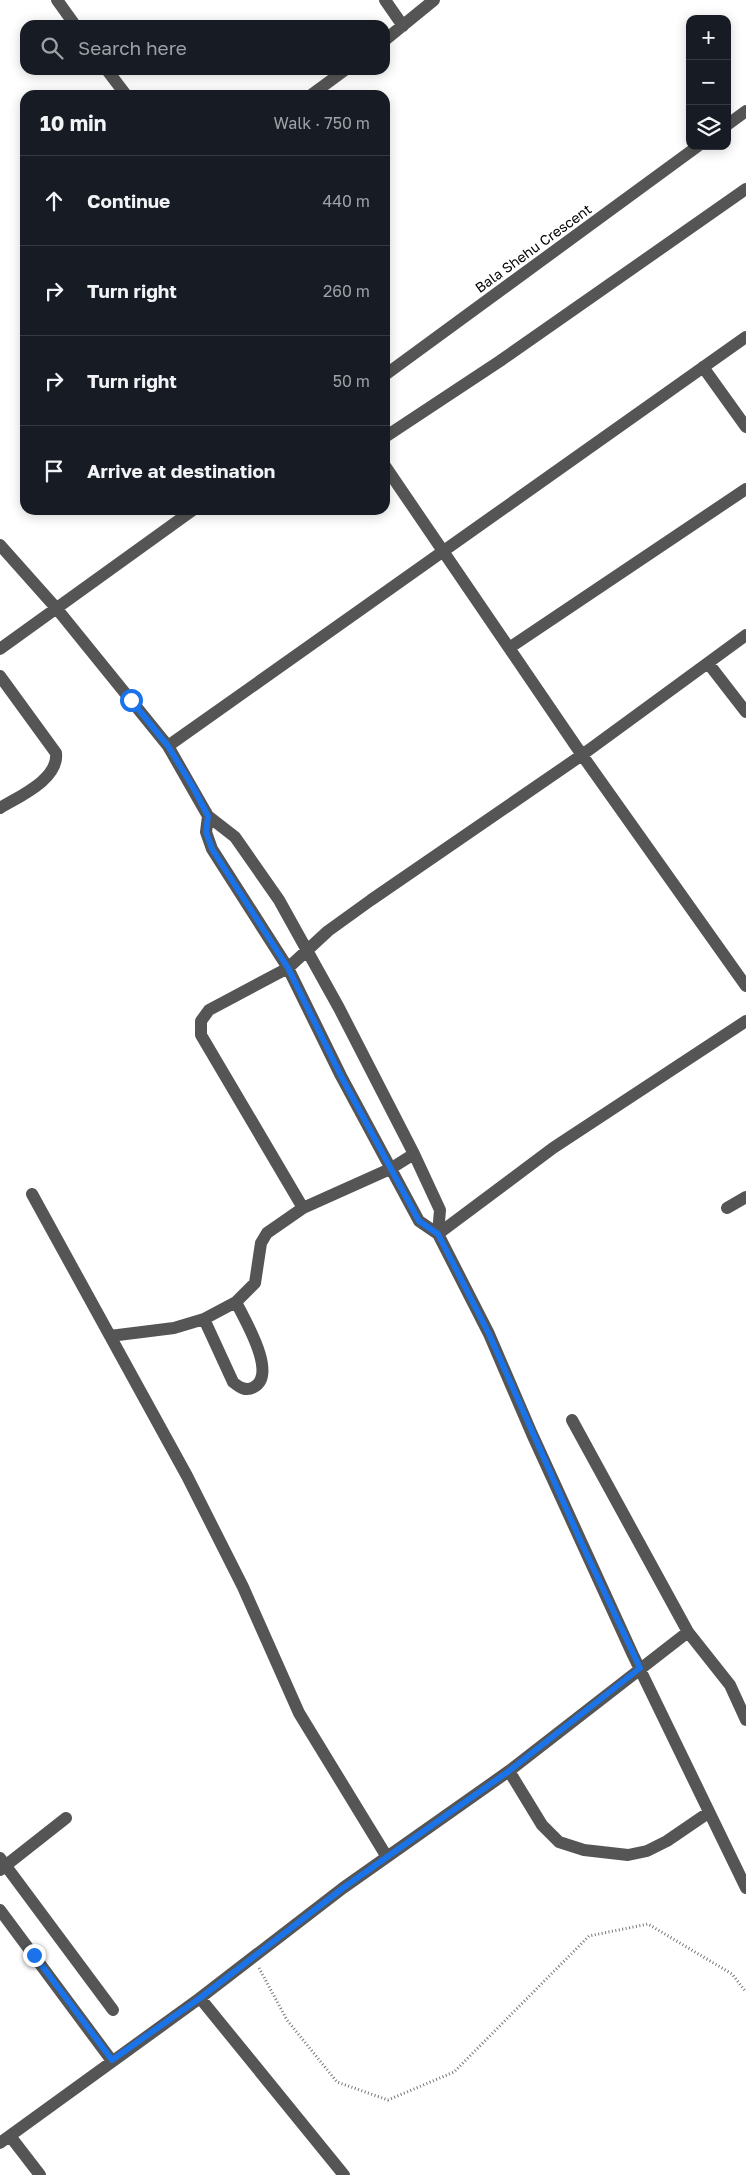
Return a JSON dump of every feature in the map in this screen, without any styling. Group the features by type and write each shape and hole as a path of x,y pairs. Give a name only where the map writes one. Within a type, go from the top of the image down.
{"street":[{"path":"57,0 71,20"},
{"path":"385,0 403,26"},
{"path":"390,36 434,0"},
{"path":"111,75 122,90"},
{"path":"318,90 339,75"},
{"path":"731,122 746,111"},
{"name":"Bala Shehu Crescent","path":"390,371 693,150"},
{"path":"390,434 500,361 746,189"},
{"path":"168,746 746,337"},
{"path":"703,367 746,427"},
{"path":"390,473 582,755 746,986"},
{"path":"509,648 746,489"},
{"path":"0,649 187,515"},
{"path":"0,544 57,610 168,746 208,816 234,837 246,851 279,900 308,950 414,1154 440,1210 438,1234"},
{"path":"303,1208 209,1050 200,1030 203,1016 209,1010 288,968 328,931 582,755 746,635"},
{"path":"708,664 746,712"},
{"path":"0,676 56,753 57,760 54,770 47,778 0,808"},
{"path":"208,816 206,832 212,849 288,968 341,1076 390,1169 419,1221 438,1234 489,1334 581,1542 708,1813 746,1888"},
{"path":"438,1234 553,1148 746,1020"},
{"path":"110,1336 174,1328 204,1319 236,1302 255,1284 261,1243 267,1233 303,1208 390,1169 414,1154"},
{"path":"32,1194 187,1476 243,1587 299,1713 387,1857"},
{"path":"727,1208 746,1197"},
{"path":"204,1319 233,1382 239,1387 247,1389 254,1387 260,1382 262,1370 261,1356 236,1302"},
{"path":"572,1420 688,1632 730,1685 746,1720"},
{"path":"40,2175 5,2140 112,2060 200,1998 362,1874 509,1771 688,1632"},
{"path":"509,1771 542,1825 559,1842 584,1850 628,1855 647,1851 667,1841 708,1813"},
{"path":"66,1818 2,1864 113,2010"},
{"path":"0,1910 112,2060"},
{"path":"200,1998 344,2175"}],"path":[{"path":"253,1958 286,2020 337,2082 388,2100 454,2072 589,1936 648,1924 732,1974 746,1992"}],"route":[{"path":"34,1955 112,2060 200,1998 343,1888 509,1771 640,1668 532,1434 489,1334 438,1234 419,1221 341,1076 288,968 212,849 206,832 208,816 194,789 168,746 131,700"}]}
